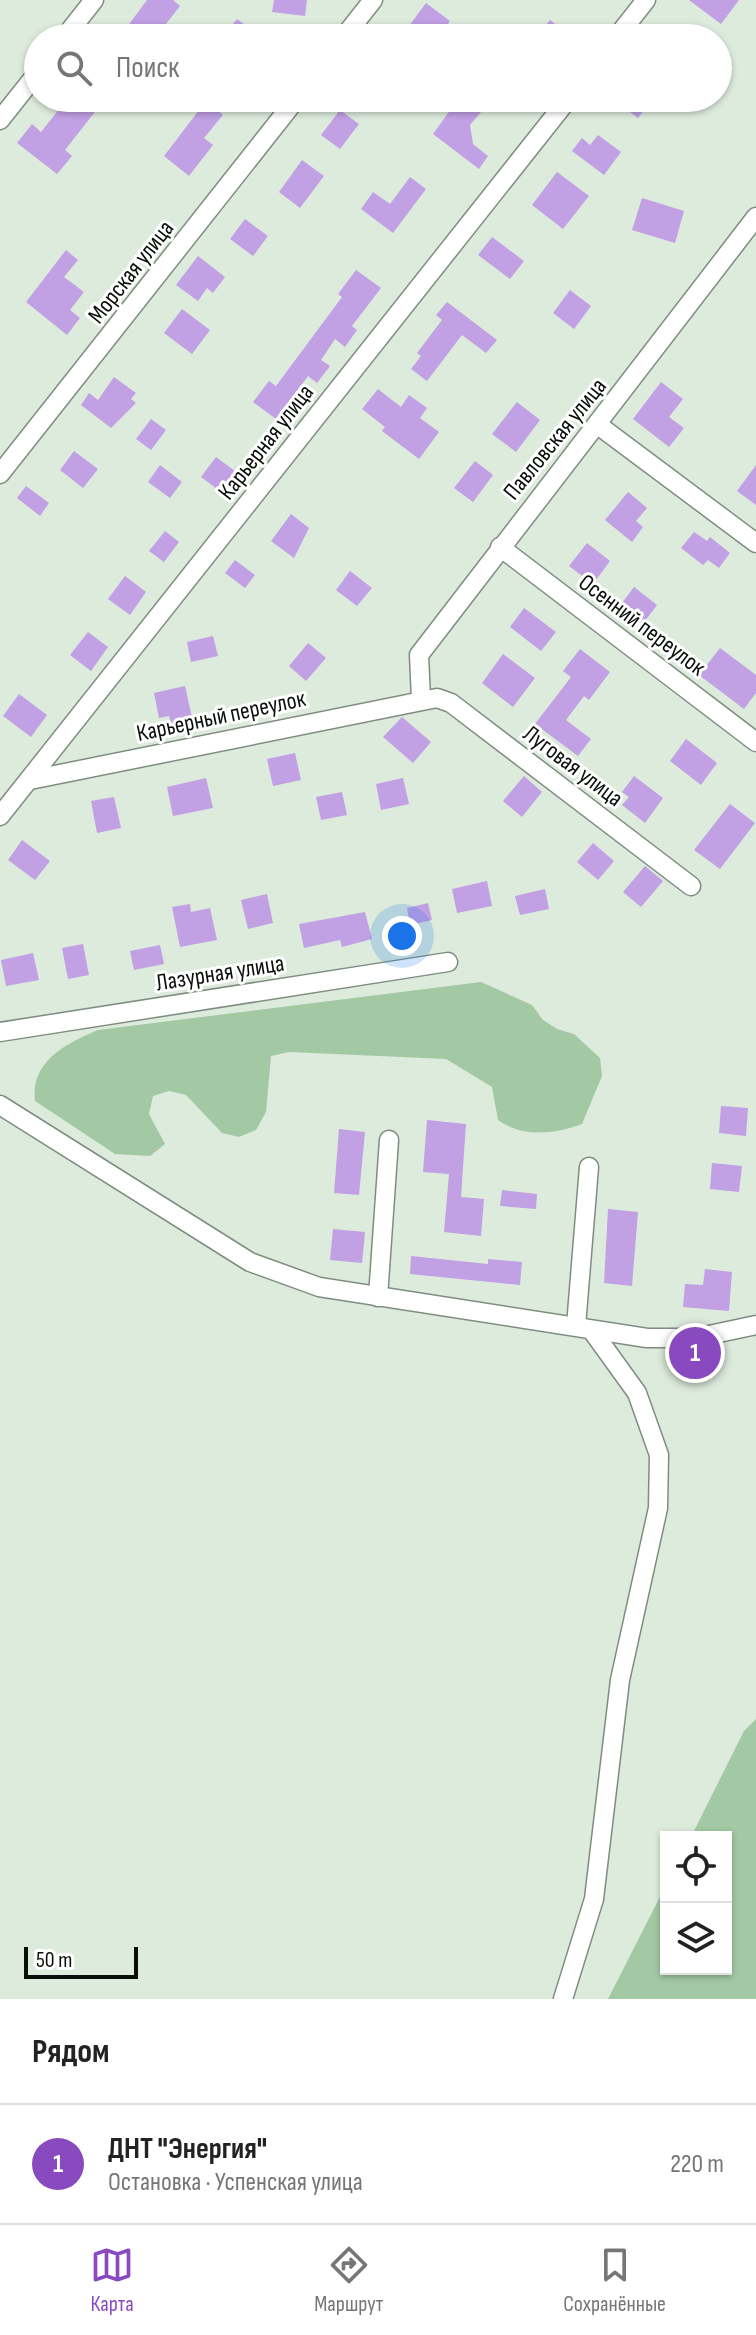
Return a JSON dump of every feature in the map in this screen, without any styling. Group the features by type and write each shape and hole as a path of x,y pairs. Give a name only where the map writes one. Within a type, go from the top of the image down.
{"street":[{"path":"75,24 94,0"},
{"path":"354,24 373,0"},
{"path":"627,24 646,0"},
{"path":"0,120 24,90"},
{"name":"Морская улица","path":"0,474 286,112"},
{"name":"Карьерная улица","path":"0,816 558,112"},
{"name":"Павловская улица","path":"421,699 419,655 756,217"},
{"path":"598,425 756,543"},
{"name":"Осенний переулок","path":"500,547 756,742"},
{"name":"Луговая улица","path":"421,699 437,698 451,703 691,886"},
{"name":"Карьерный переулок","path":"30,780 421,699"},
{"name":"Лазурная улица","path":"0,1032 448,962"},
{"path":"0,1105 250,1262 319,1287 647,1338 695,1338 756,1325"},
{"path":"378,1297 389,1140"},
{"path":"563,1999 594,1899 620,1680 658,1508 659,1455 637,1393 585,1329 589,1167"}],"green space":[{"path":"481,982 532,1005 543,1020 557,1029 574,1034 600,1058 602,1076 582,1124 539,1132 508,1126 498,1120 492,1087 446,1059 289,1052 271,1056 266,1112 256,1130 239,1137 222,1133 186,1095 169,1091 153,1096 149,1114 165,1144 150,1156 115,1154 35,1101 38,1075 45,1064 63,1048 98,1030"},
{"path":"756,1719 756,1999 608,1999 660,1897 660,1975 732,1975 732,1831 694,1831 744,1731"}],"building":[{"path":"147,0 173,0 180,6 166,24 129,24"},
{"path":"274,0 307,0 305,16 272,12"},
{"path":"689,0 739,0 721,24"},
{"path":"426,3 450,21 448,24 410,24"},
{"path":"57,112 95,112 65,150 72,156 57,174 17,143 32,124 41,132"},
{"path":"198,112 219,112 223,115 204,138 213,145 189,176 164,156"},
{"path":"338,112 359,124 340,149 321,135"},
{"path":"449,112 481,112 470,125 473,144 488,156 479,169 433,134"},
{"path":"598,135 621,152 604,175 572,151 582,138 590,145"},
{"path":"302,160 324,176 300,208 279,192"},
{"path":"557,172 589,196 563,229 532,205"},
{"path":"410,177 426,189 393,233 361,209 373,192 390,204"},
{"path":"642,198 684,211 675,243 632,230"},
{"path":"245,219 268,236 253,256 230,239"},
{"path":"492,237 524,261 510,279 478,255"},
{"path":"66,250 78,260 64,277 84,292 70,310 80,318 67,335 26,302"},
{"path":"198,256 225,277 213,293 207,288 198,301 176,285"},
{"path":"356,270 381,288 352,326 357,330 345,347 335,339 321,360 330,366 317,383 308,376 276,419 253,402 269,381 276,386 342,297 338,294"},
{"path":"570,290 591,306 574,329 553,313"},
{"path":"447,302 497,340 486,353 462,335 427,381 411,369 421,356 417,353 442,320 436,315"},
{"path":"182,309 210,330 192,354 164,333"},
{"path":"114,377 136,393 131,399 136,403 111,428 81,405 89,393 98,400"},
{"path":"661,382 683,399 669,417 684,428 669,447 633,419"},
{"path":"378,389 401,407 409,395 427,408 420,418 439,432 419,459 382,431 385,427 362,409"},
{"path":"517,402 540,420 516,452 492,434"},
{"path":"151,419 166,430 151,450 136,439"},
{"path":"74,451 98,469 83,488 60,470"},
{"path":"216,457 243,477 228,497 201,477"},
{"path":"475,461 493,475 473,502 454,488"},
{"path":"160,465 182,482 170,498 148,482"},
{"path":"756,465 756,505 737,491"},
{"path":"26,486 49,503 40,516 17,498"},
{"path":"628,492 647,508 636,521 643,527 632,542 605,520"},
{"path":"291,514 309,528 294,558 271,541"},
{"path":"165,531 179,542 164,562 149,551"},
{"path":"694,532 707,541 710,537 730,553 719,568 708,560 703,565 681,548"},
{"path":"587,543 610,561 593,584 569,566"},
{"path":"235,560 255,575 245,588 225,573"},
{"path":"350,571 372,588 357,606 336,590"},
{"path":"125,576 146,592 130,615 108,599"},
{"path":"634,587 657,605 642,625 619,607"},
{"path":"524,608 556,632 541,651 510,627"},
{"path":"88,632 108,647 91,671 70,655"},
{"path":"213,636 218,656 191,662 187,642"},
{"path":"308,643 326,658 306,681 289,666"},
{"path":"720,648 756,675 756,693 744,709 699,675"},
{"path":"580,649 610,672 589,700 584,696 566,720 591,739 578,756 535,724 571,677 563,671"},
{"path":"503,654 535,678 513,707 482,683"},
{"path":"185,686 193,722 172,727 169,716 159,718 154,693"},
{"path":"19,694 47,715 31,737 3,716"},
{"path":"402,717 431,742 413,763 383,737"},
{"path":"686,739 717,763 701,785 670,761"},
{"path":"295,753 301,780 273,786 267,759"},
{"path":"524,776 542,792 522,817 503,801"},
{"path":"634,776 663,798 645,823 622,805 629,797 622,792"},
{"path":"206,778 213,808 173,816 167,787"},
{"path":"403,778 409,804 381,810 376,784"},
{"path":"342,792 347,815 321,820 316,797"},
{"path":"114,797 121,828 97,833 91,801"},
{"path":"730,804 755,823 720,869 694,850"},
{"path":"22,840 50,861 35,880 8,860"},
{"path":"593,843 614,861 598,880 577,862"},
{"path":"645,866 663,881 641,907 623,892"},
{"path":"487,881 492,906 457,913 452,889"},
{"path":"545,889 549,909 520,915 515,896"},
{"path":"267,894 273,923 248,929 241,900"},
{"path":"428,903 432,920 410,925 407,908"},
{"path":"190,904 191,912 210,908 217,940 180,947 172,907"},
{"path":"365,912 372,939 342,947 340,940 304,948 299,924"},
{"path":"83,944 89,975 68,979 62,948"},
{"path":"160,945 164,964 134,970 130,951"},
{"path":"33,953 39,980 6,986 1,960"},
{"path":"721,1106 748,1108 746,1136 719,1133"},
{"path":"427,1120 466,1124 461,1197 484,1199 481,1236 444,1232 449,1174 423,1172"},
{"path":"339,1129 365,1132 359,1195 334,1193"},
{"path":"712,1163 742,1166 739,1192 710,1189"},
{"path":"502,1190 537,1194 536,1209 500,1206"},
{"path":"608,1209 638,1212 632,1286 604,1283"},
{"path":"333,1229 365,1232 362,1263 330,1260"},
{"path":"411,1256 488,1264 488,1259 522,1262 520,1285 410,1274"},
{"path":"705,1269 732,1272 729,1311 683,1307 685,1284 703,1285"}],"place":[{"name":"ДНТ \"Энергия\"","path":"695,1353"}]}
